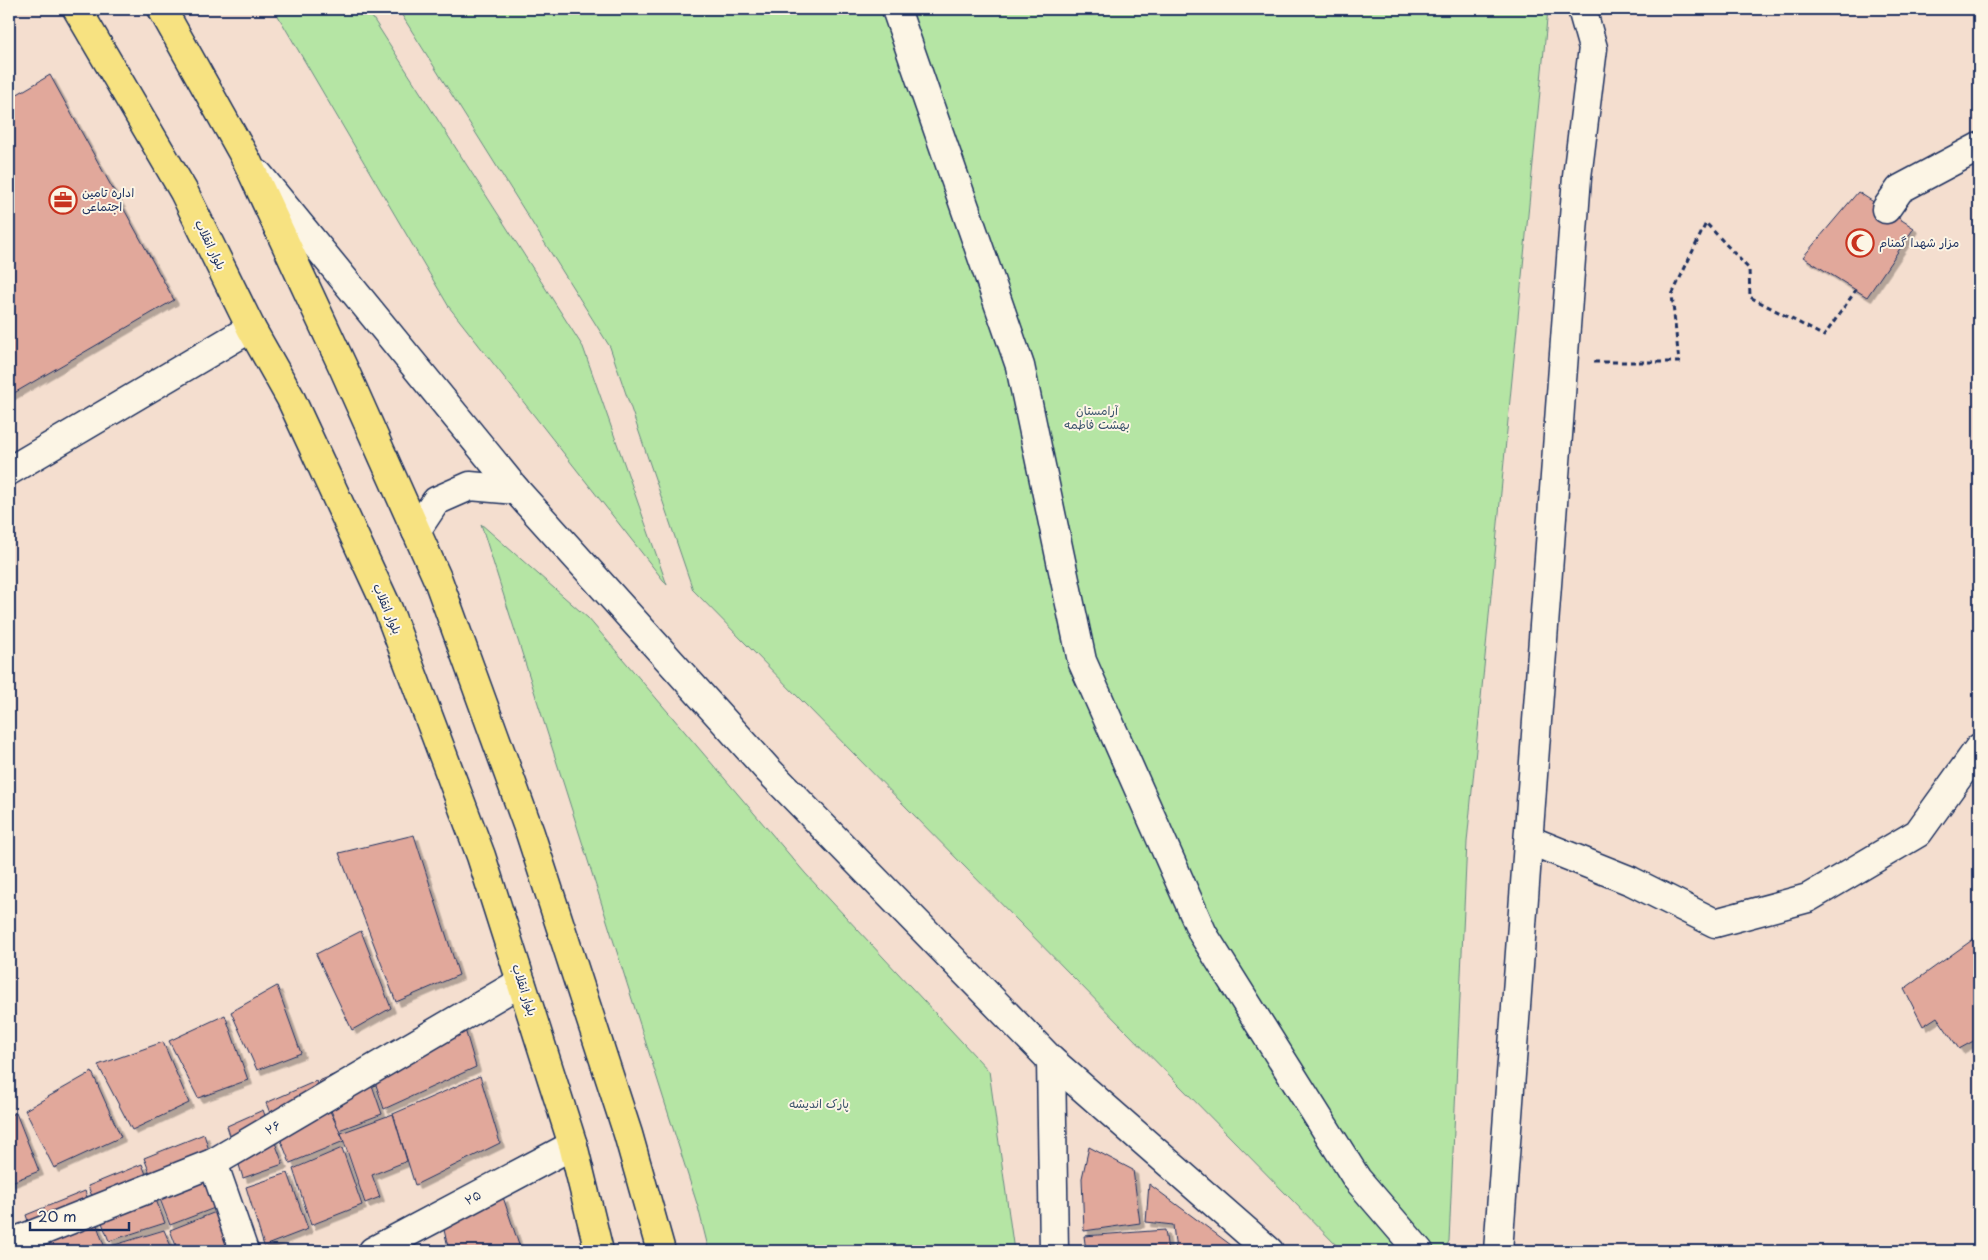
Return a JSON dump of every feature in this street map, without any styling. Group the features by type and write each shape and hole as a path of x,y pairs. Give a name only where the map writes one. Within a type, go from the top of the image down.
{"main road":[{"name":"بلوار انقلاب","path":"76,9 184,192 251,328 290,397 388,609 481,856 573,1145 599,1251"},
{"path":"162,9 247,161 343,366 438,580 530,833 628,1134 661,1251"}],"street":[{"path":"896,9 1020,366 1082,661 1203,934 1357,1179 1419,1251"},
{"path":"1498,1251 1577,177 1593,48 1582,9"},
{"path":"1886,209 1900,189 1979,147"},
{"path":"247,161 516,490 768,770 1051,1060 1269,1251"},
{"path":"9,471 251,328"},
{"path":"416,531 436,500 470,486 516,490"},
{"path":"1529,840 1631,881 1715,923 1808,898 1918,833 1979,748"},
{"name":"۲۶","path":"9,1244 213,1163 521,982"},
{"path":"1051,1060 1054,1251"},
{"name":"۲۵","path":"373,1251 573,1145"},
{"path":"213,1163 244,1251"}],"path":[{"path":"1563,362 1679,362 1672,295 1706,223 1749,269 1750,298 1824,336 1856,290"}],"green space":[{"path":"274,9 367,9 583,347 667,585 449,307"},
{"name":"آرامستان بهشت فاطمه","path":"398,9 1548,9 1467,842 1449,1241 1444,1251 1342,1251 693,590 610,347"},
{"name":"پارک اندیشه","path":"481,524 588,618 805,873 989,1071 1014,1251 709,1251 698,1207"}],"building":[{"name":"اداره تامین اجتماعی","path":"50,75 174,300 9,396 9,99"},
{"name":"مزار شهدا گمنام","path":"1858,192 1914,228 1867,297 1803,257"},
{"path":"414,835 459,975 396,1002 339,853"},
{"path":"361,931 391,1008 352,1030 316,954"},
{"path":"1975,938 1979,942 1979,1038 1959,1049 1937,1017 1923,1026 1904,989"},
{"path":"277,986 301,1053 257,1070 231,1012"},
{"path":"225,1015 248,1080 198,1098 169,1041"},
{"path":"462,1019 476,1067 384,1109 368,1061"},
{"path":"163,1042 189,1103 132,1130 98,1065"},
{"path":"364,1062 382,1114 339,1130 319,1081"},
{"path":"92,1072 121,1137 54,1168 25,1110"},
{"path":"480,1076 500,1143 415,1185 393,1114"},
{"path":"316,1081 344,1141 290,1163 266,1103"},
{"path":"263,1110 283,1164 243,1178 227,1126"},
{"path":"16,1113 39,1171 9,1183 9,1115"},
{"path":"393,1114 407,1161 372,1175 380,1197 365,1203 341,1133"},
{"path":"204,1134 225,1204 170,1225 144,1158"},
{"path":"1089,1147 1133,1170 1140,1223 1084,1231 1082,1178"},
{"path":"342,1148 362,1205 311,1225 293,1169"},
{"path":"142,1164 165,1223 109,1241 88,1186"},
{"path":"288,1173 308,1229 264,1246 246,1187"},
{"path":"1149,1184 1239,1251 1176,1251 1173,1225 1146,1222"},
{"path":"85,1191 106,1251 38,1251 26,1215"},
{"path":"503,1197 521,1251 449,1251 444,1230"},
{"path":"226,1208 238,1251 178,1251 170,1230"},
{"path":"164,1230 173,1251 110,1251 108,1247"},
{"path":"1165,1230 1168,1251 1086,1251 1084,1236"}],"place":[{"name":"اداره تامین اجتماعی","path":"63,200"},
{"name":"مزار شهدا گمنام","path":"1860,243"}]}
